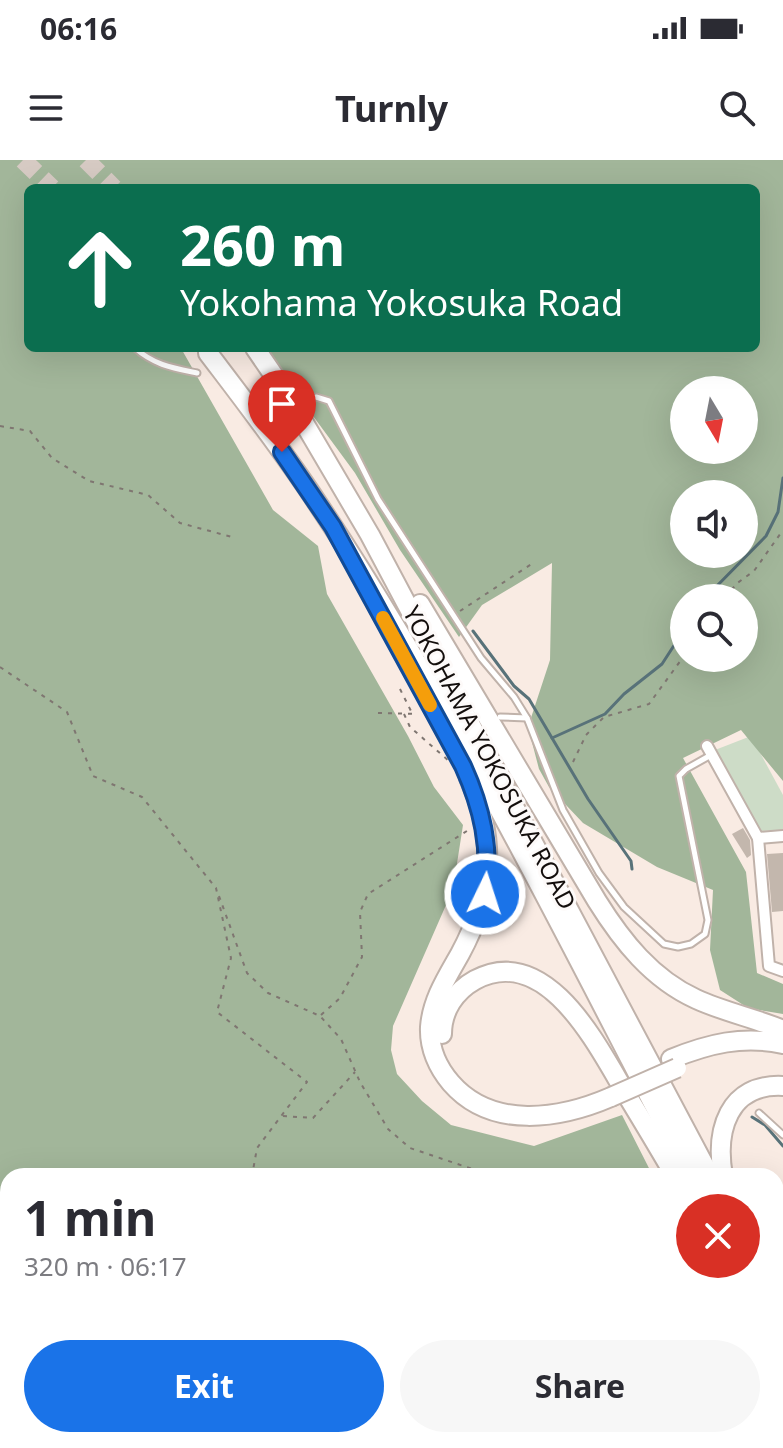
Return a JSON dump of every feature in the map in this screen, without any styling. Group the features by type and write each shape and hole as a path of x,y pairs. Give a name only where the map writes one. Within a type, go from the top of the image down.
{"highway":[{"name":"YOKOHAMA YOKOSUKA ROAD","path":"258,352 324,454 419,626 706,1168"},
{"name":"YOKOHAMA YOKOSUKA ROAD","path":"208,353 282,452 375,594 494,802 687,1168"},
{"path":"324,454 439,634 603,910 629,947 658,975 682,991 706,1003 783,1030"},
{"path":"333,527 463,766 481,811 488,861 485,894 477,921 444,983 432,1016 430,1038 444,1075 467,1098 483,1107 505,1114 544,1116 573,1111 700,1048 736,1040 757,1039 783,1044"},
{"path":"609,1092 535,1105 508,1103 478,1092 458,1075 445,1052 442,1030 447,1010 456,994 465,985 492,973 506,972 523,975 553,991 570,1007 589,1033 670,1168"},
{"path":"674,1063 732,1052 760,1051 783,1055"},
{"path":"722,1168 719,1139 731,1110 744,1095 754,1090 783,1086"}],"street":[{"path":"709,750 758,838 769,966 783,971"},
{"path":"758,838 783,836"}],"lane":[{"path":"139,352 159,365 197,373"},
{"path":"316,397 329,401 378,499 481,658 514,697 527,718 563,810 599,873 624,907 657,939 678,947 691,944 705,934 708,920 679,776 709,750"},
{"path":"500,717 527,718"},
{"path":"759,1113 783,1135"}],"path":[{"path":"0,426 30,431 52,458 89,481 148,495 180,523 232,537"},
{"path":"736,584 754,571 783,530"},
{"path":"453,616 533,563"},
{"path":"0,667 67,712 93,776 142,797 216,888 247,973 268,993 320,1016 341,1039 355,1071 388,1129 410,1148 469,1168"},
{"path":"573,762 586,735 604,717 649,704 672,672"},
{"path":"400,689 413,714"},
{"path":"378,713 418,714"},
{"path":"404,714 410,727 457,769"},
{"path":"320,1016 340,998 362,957 360,912 368,894 473,827"},
{"path":"216,888 231,958 217,1012 307,1082 257,1148 253,1168"},
{"path":"281,1116 313,1118 355,1071"}],"green space":[{"path":"0,160 783,160 783,781 741,730 683,758 746,872 757,973 783,984 783,1014 748,1008 720,990 710,950 713,890 657,867 583,823 549,787 539,769 528,727 550,660 552,563 482,605 459,637 400,550 355,473 266,352 760,352 760,184 24,184 24,352 183,352 273,510 318,546 327,594 434,787 463,825 453,889 393,1026 391,1050 397,1074 422,1101 451,1125 534,1146 622,1115 649,1168 0,1168"},
{"path":"751,736 783,795 783,830 760,831 715,750"}],"building":[{"path":"743,828 750,840 751,855 747,858 732,834"},
{"path":"783,853 783,911 772,912 767,854"}],"waterway":[{"path":"719,584 766,536 778,512 783,478"},
{"path":"473,631 514,686 529,699 588,799 631,861 632,869"},
{"path":"552,738 605,714 624,694 662,664 670,652"},
{"path":"752,1117 765,1125 783,1146"}],"tunnel":[{"path":"23,160 48,184"},
{"path":"86,160 110,184"}],"slow traffic":[{"path":"383,618 430,705"}],"route":[{"path":"282,452 333,527 463,766 477,797 485,829 488,861 485,894"}]}
